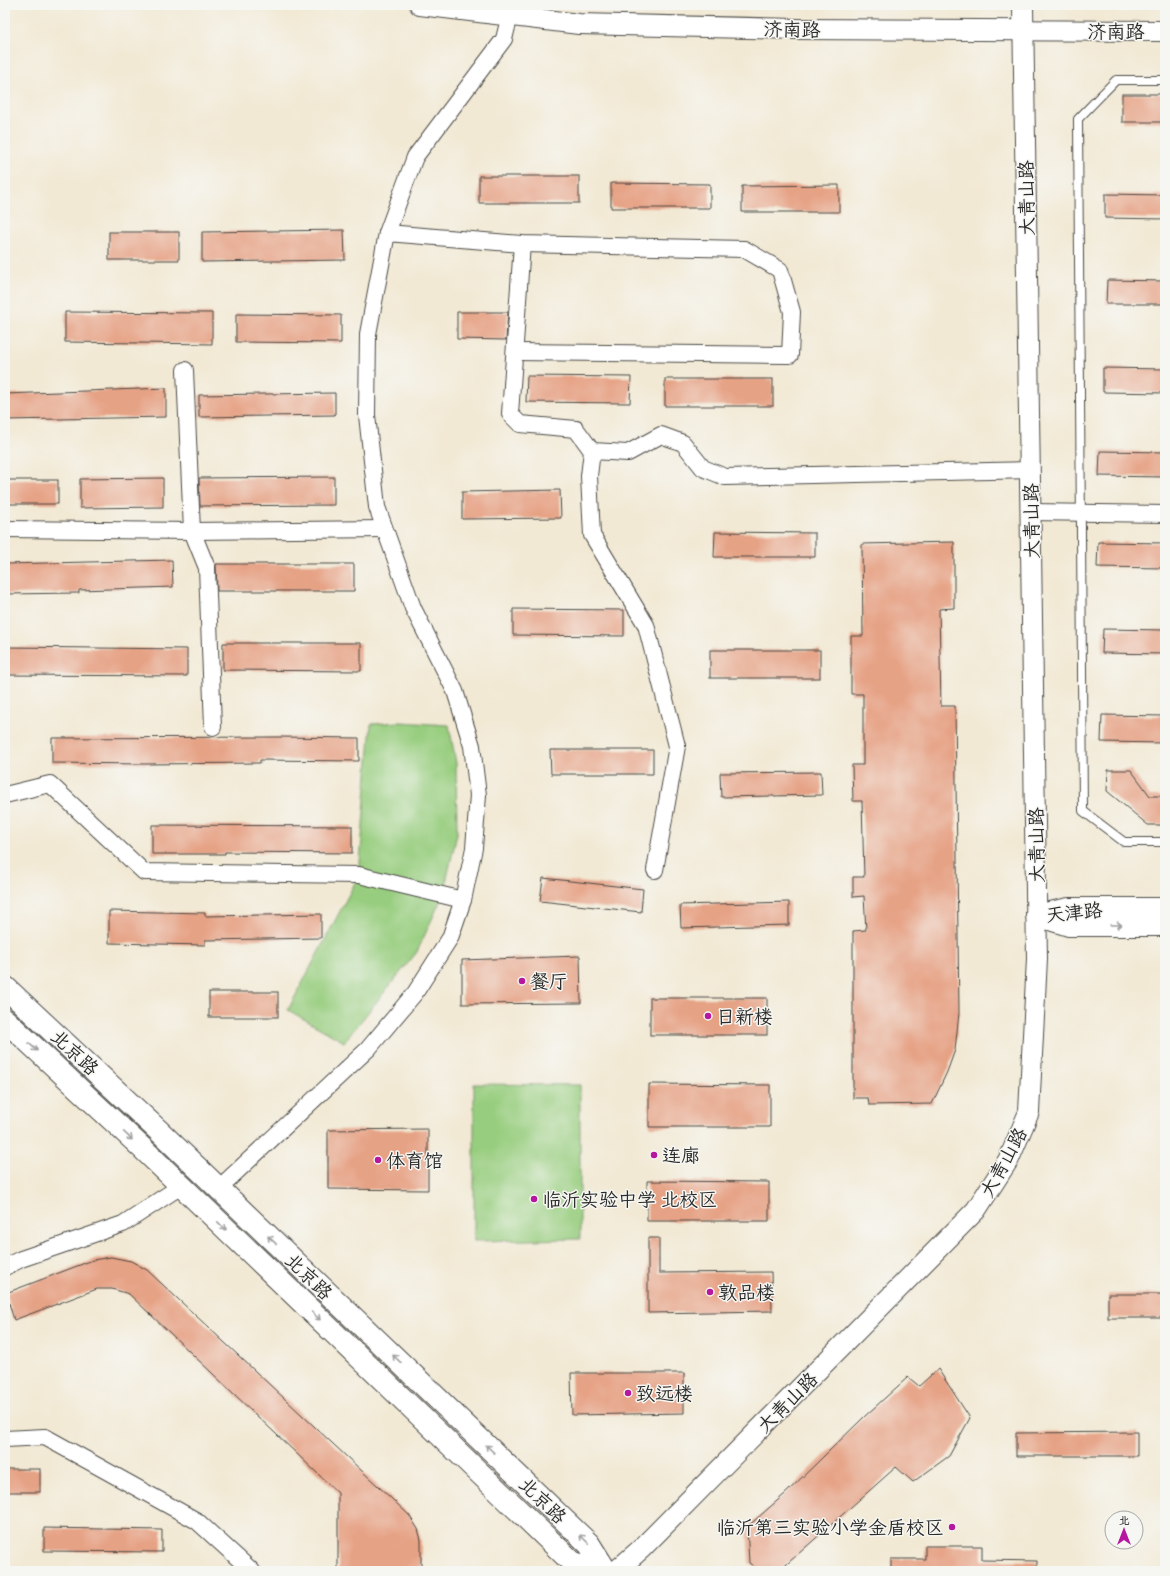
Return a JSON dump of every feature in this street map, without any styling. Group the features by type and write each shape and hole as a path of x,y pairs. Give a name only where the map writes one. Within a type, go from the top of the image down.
{"main road":[{"name":"天津路","path":"1037,915 1069,909 1165,909"},
{"name":"天津路","path":"1037,915 1069,925 1165,925"},
{"name":"北京路","path":"5,987 589,1544 606,1571"},
{"name":"北京路","path":"5,1020 181,1186 572,1562 596,1571"}],"street":[{"name":"济南路","path":"420,5 490,9 510,15 579,24 1024,32 1165,31"},
{"name":"大青山路","path":"616,1571 647,1544 976,1210 1009,1159 1029,1112 1037,959 1037,915 1023,5"},
{"path":"218,1189 368,1049 415,993 450,938 463,900 474,848 478,796 472,746 455,691 413,608 377,507 367,415 368,334 387,233 415,157 504,39 510,15"},
{"path":"387,233 522,244 744,249 780,270 792,312 790,355 514,352"},
{"path":"522,244 510,414 520,424 576,429 592,451 588,476 592,535 646,625 677,746 655,870"},
{"path":"185,370 192,531 207,568 213,727"},
{"path":"592,451 628,453 661,435 683,443 703,468 725,477 1030,470"},
{"path":"1031,512 1165,514"},
{"path":"5,529 192,531 384,529"},
{"path":"5,794 50,784 144,872 359,875 463,900"},
{"path":"5,1267 21,1259 123,1224 181,1186"},
{"path":"5,1439 45,1437 197,1520 252,1571"}],"lane":[{"path":"1165,80 1116,80 1078,119 1083,811 1124,842 1165,842"}],"green space":[{"path":"400,722 449,725 456,763 457,834 443,895 417,952 344,1042 288,1010 359,875 371,724"},
{"path":"474,1084 580,1085 580,1239 474,1241"}],"building":[{"path":"1122,94 1165,94 1165,122 1122,122"},
{"path":"479,176 579,176 579,203 479,203"},
{"path":"611,183 710,184 710,208 611,208"},
{"path":"839,185 839,212 742,212 742,186"},
{"path":"1105,194 1165,195 1165,219 1105,218"},
{"path":"344,230 345,260 202,262 202,232"},
{"path":"109,232 179,232 179,260 109,260"},
{"path":"1107,280 1165,281 1165,304 1106,304"},
{"path":"65,312 212,313 212,344 65,342"},
{"path":"457,312 508,312 506,340 457,339"},
{"path":"236,314 341,315 341,343 236,342"},
{"path":"1103,368 1165,369 1165,393 1103,392"},
{"path":"527,376 631,377 630,403 526,402"},
{"path":"665,379 773,379 773,406 665,406"},
{"path":"166,388 166,417 5,420 5,394"},
{"path":"335,393 335,415 199,417 199,395"},
{"path":"1100,451 1165,452 1165,477 1099,476"},
{"path":"334,477 334,505 200,506 199,478"},
{"path":"163,478 163,507 80,508 80,479"},
{"path":"5,480 58,480 58,504 5,504"},
{"path":"560,490 561,518 462,519 462,492"},
{"path":"715,532 815,533 815,557 714,557"},
{"path":"954,542 954,608 939,609 941,706 955,706 959,1013 955,1050 947,1072 932,1104 869,1105 868,1098 853,1098 853,931 866,930 864,896 853,897 853,877 864,877 862,801 853,801 852,765 863,765 863,694 851,694 851,636 863,636 862,544"},
{"path":"1098,542 1165,543 1165,568 1097,567"},
{"path":"172,560 173,587 79,590 79,593 5,594 5,564"},
{"path":"216,564 354,564 354,591 217,591"},
{"path":"513,609 624,610 624,636 513,635"},
{"path":"1103,629 1165,630 1165,654 1102,653"},
{"path":"223,643 361,643 361,671 223,670"},
{"path":"7,647 187,649 187,676 7,675"},
{"path":"710,650 820,650 820,678 710,678"},
{"path":"1102,715 1165,716 1165,743 1101,742"},
{"path":"52,738 359,738 359,761 260,760 260,763 52,763"},
{"path":"550,750 653,750 653,774 551,774"},
{"path":"1108,770 1131,770 1150,796 1165,796 1165,825 1148,825 1107,791"},
{"path":"821,772 822,795 721,797 720,773"},
{"path":"152,825 352,826 352,853 225,852 225,854 152,854"},
{"path":"543,878 643,889 641,912 540,901"},
{"path":"789,902 789,925 681,928 680,905"},
{"path":"109,911 205,913 205,916 321,914 321,938 205,940 205,945 109,943"},
{"name":"餐厅","path":"580,956 581,1003 462,1004 462,960"},
{"path":"209,992 278,992 278,1017 209,1017"},
{"name":"日新楼","path":"650,998 767,998 767,1035 650,1035"},
{"path":"649,1084 770,1085 770,1127 649,1127"},
{"name":"体育馆","path":"428,1129 428,1190 328,1189 328,1130"},
{"path":"647,1181 769,1182 769,1221 647,1221"},
{"name":"敦品楼","path":"648,1238 659,1238 659,1273 771,1272 772,1311 648,1313"},
{"path":"111,1257 131,1261 147,1270 409,1515 418,1529 421,1540 421,1571 338,1571 338,1493 129,1294 112,1289 97,1289 14,1320 6,1293 93,1260"},
{"path":"1108,1294 1165,1294 1165,1318 1108,1318"},
{"path":"938,1369 970,1418 949,1456 913,1482 896,1467 779,1571 760,1571 749,1563 747,1527 785,1494 864,1417 908,1377 919,1386"},
{"name":"致远楼","path":"571,1373 684,1373 684,1413 572,1415"},
{"path":"1137,1432 1137,1456 1016,1456 1016,1433"},
{"path":"5,1469 40,1469 40,1492 5,1492"},
{"path":"44,1528 162,1530 162,1552 44,1551"},
{"path":"925,1546 982,1546 982,1560 1037,1561 1037,1571 891,1571 891,1559 925,1559"}],"place":[{"name":"餐厅","path":"522,981"},
{"name":"日新楼","path":"708,1016"},
{"name":"连廊","path":"654,1155"},
{"name":"体育馆","path":"378,1160"},
{"name":"临沂实验中学 北校区","path":"534,1199"},
{"name":"敦品楼","path":"710,1292"},
{"name":"致远楼","path":"628,1393"},
{"name":"临沂第三实验小学金盾校区","path":"952,1527"}]}
